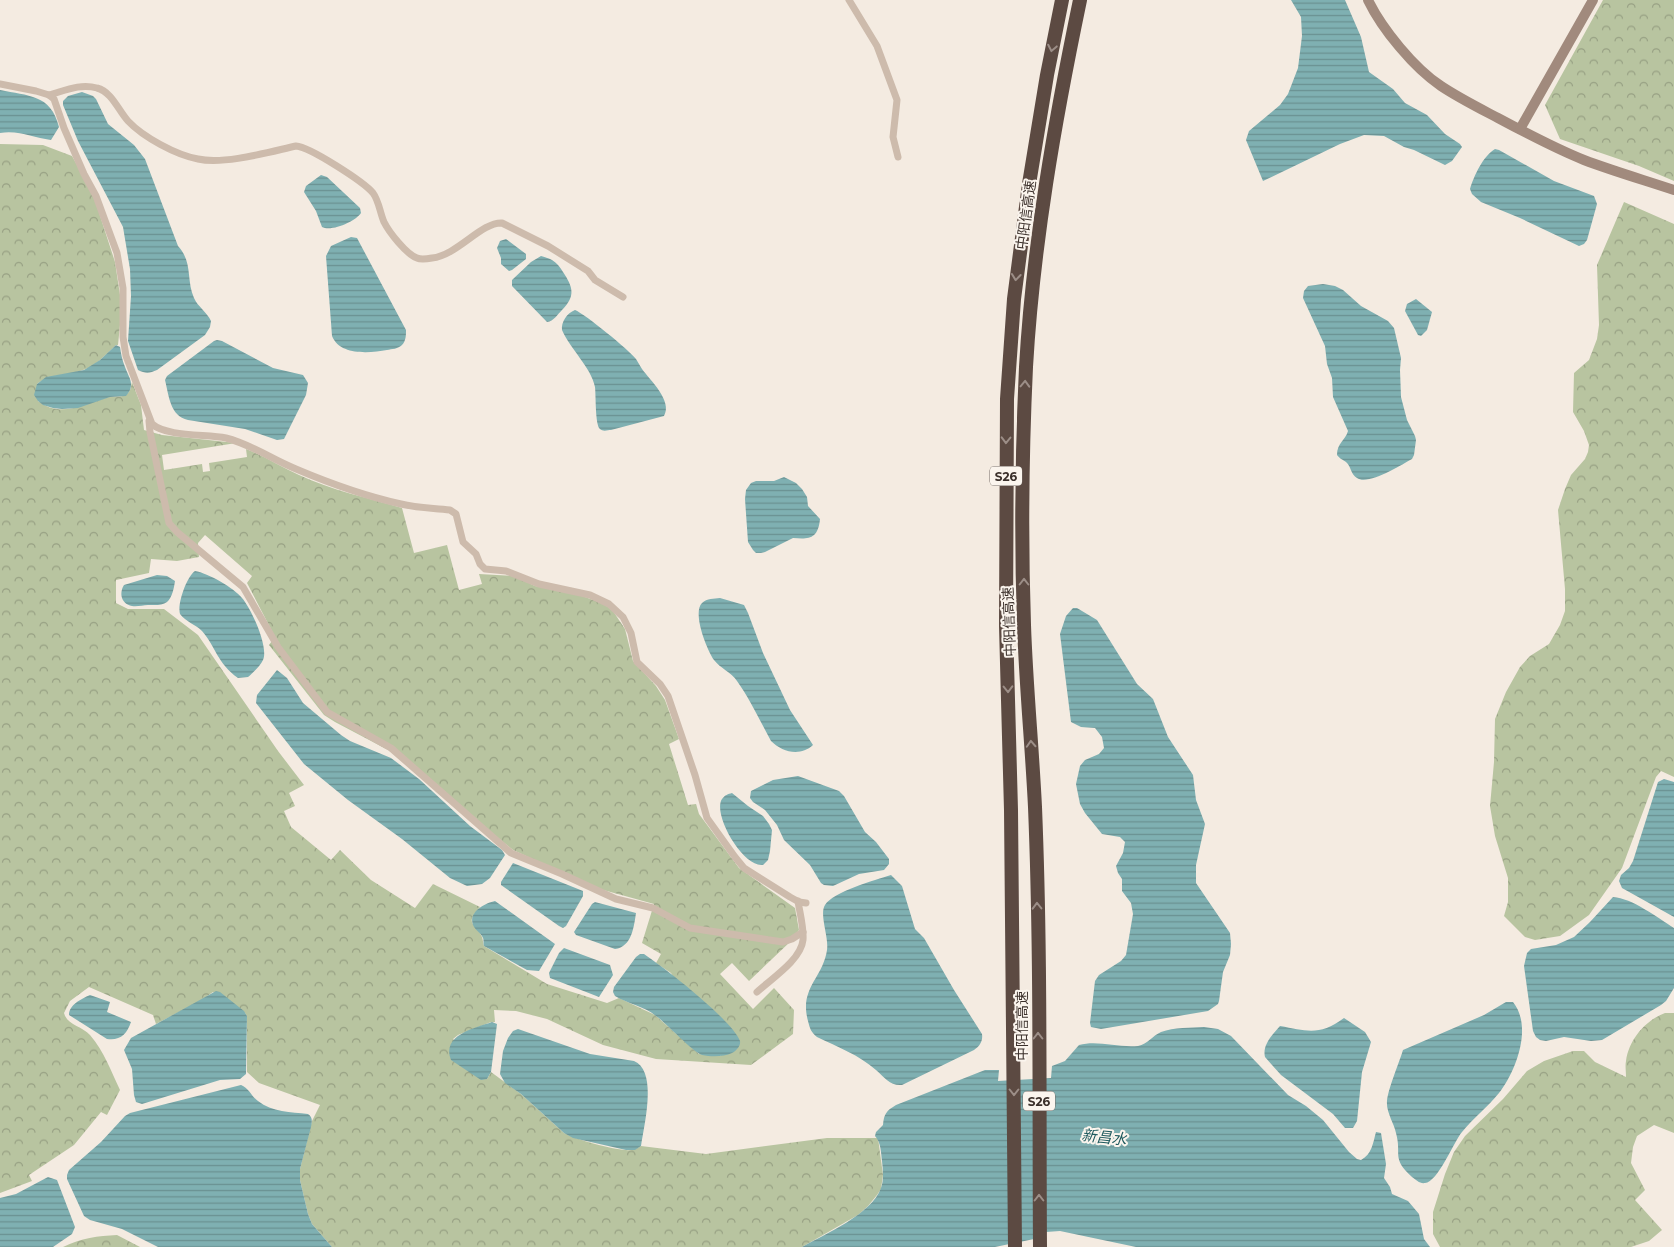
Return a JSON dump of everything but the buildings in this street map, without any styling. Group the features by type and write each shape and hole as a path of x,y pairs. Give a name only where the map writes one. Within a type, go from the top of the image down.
{"highway":[{"name":"中阳信高速","path":"1015,1247 1012,810 1006,616 1008,366 1028,184 1062,0"},
{"name":"中阳信高速","path":"1040,1247 1035,808 1024,625 1023,484 1026,375 1032,301 1046,187 1064,78 1080,0"}],"street":[{"path":"849,0 877,46 897,100 893,137 898,157"},
{"path":"1368,0 1377,18 1390,35 1426,75 1455,95 1582,159 1674,190"},
{"path":"1520,129 1593,0"},
{"path":"0,84 36,91 54,99 64,128 96,196 117,253 122,288 123,337 126,356 142,394 149,421 169,523 176,532 242,587 278,647 327,712 390,748 511,853 616,899 653,908 690,928 783,942 803,932"},
{"path":"48,95 81,86 101,90 108,94 127,120 136,128 153,140 197,159 223,160 296,146 305,147 342,170 372,192 388,229 415,258 438,257 453,251 488,227 502,223 548,246 588,271 595,280 623,297"},
{"path":"149,421 161,429 236,441 294,469 340,486 403,505 450,510 456,514 463,542 476,554 480,564 485,569 517,574 539,584 590,595 609,604 623,617 629,626 637,662 660,684 668,696 695,775 707,818 744,868 798,901 806,903"},
{"path":"757,992 795,959 803,942 798,901"}],"green space":[{"path":"1603,0 1674,0 1674,181 1639,166 1560,139 1545,105"},
{"path":"0,144 43,145 72,156 93,194 115,262 120,295 118,345 88,368 42,380 37,384 38,401 55,409 73,408 109,397 124,396 130,391 132,382 141,405 144,430 162,435 236,443 162,455 164,470 202,464 203,472 210,471 209,463 247,457 246,449 324,485 402,508 414,553 447,545 459,590 482,584 479,574 514,576 535,586 577,594 604,604 613,611 625,629 633,661 656,686 665,700 679,739 669,744 688,805 696,804 699,814 739,868 795,908 799,930 791,941 749,981 732,963 720,974 753,1009 774,988 794,1010 793,1034 751,1065 656,1059 603,1045 547,1019 516,1011 494,1010 495,1022 458,1035 453,1039 487,1079 491,1072 521,1094 564,1133 603,1146 634,1150 641,1146 706,1154 827,1138 878,1138 883,1175 881,1189 868,1206 858,1215 802,1247 332,1247 312,1224 300,1180 300,1169 312,1121 320,1105 259,1083 247,1072 247,1016 245,1013 213,992 156,1024 153,1015 89,987 70,1001 64,1013 71,1023 87,1032 95,1041 107,1061 120,1090 107,1115 101,1112 74,1145 29,1175 32,1181 0,1193","holes":["205,535 252,576 247,583 275,637 269,645 324,715 390,751 513,850 596,888 654,904 642,943 661,954 656,963 671,973 721,1056 699,1054 655,1015 619,998 607,1003 547,984 484,946 482,937 472,923 473,917 480,907 433,884 415,908 371,880 340,850 331,860 291,827 284,811 295,806 289,793 304,785 278,751 198,635 164,609 128,609 116,603 116,580 149,573 151,559 177,561 199,557 198,543"]},
{"path":"1624,202 1674,224 1674,777 1661,771 1656,777 1622,868 1589,915 1560,936 1535,940 1525,937 1504,916 1508,902 1508,878 1495,836 1490,806 1495,719 1506,692 1520,667 1530,656 1549,644 1560,625 1565,611 1565,589 1558,510 1571,475 1585,459 1589,445 1584,431 1573,412 1574,373 1589,360 1597,339 1599,325 1597,265"},
{"path":"1665,1013 1674,1013 1674,1133 1654,1125 1637,1136 1633,1147 1631,1163 1645,1190 1635,1200 1662,1230 1649,1241 1631,1247 1440,1247 1433,1234 1433,1212 1454,1152 1465,1136 1503,1099 1527,1071 1544,1061 1573,1051 1584,1051 1595,1062 1626,1077 1628,1053 1635,1038 1651,1020"},
{"path":"117,1235 140,1247 63,1247 76,1241"}],"water":[{"path":"1291,0 1345,0 1361,37 1369,72 1393,89 1405,103 1427,115 1445,134 1460,144 1462,147 1452,161 1445,165 1384,136 1364,135 1340,144 1263,181 1246,140 1249,131 1280,105 1288,94 1298,68 1302,36 1301,17"},
{"path":"0,90 37,98 44,102 55,116 59,127 51,140 20,133 0,133"},
{"path":"82,92 96,99 108,124 134,145 145,159 178,246 186,258 194,298 211,321 205,335 157,370 150,372 138,370 128,341 131,296 130,269 123,227 78,141 63,105 63,101 68,96"},
{"path":"1495,149 1554,181 1594,196 1597,204 1587,240 1584,244 1579,246 1481,202 1472,194 1470,189 1477,172 1483,161"},
{"path":"321,175 327,177 360,208 361,213 358,216 337,227 322,227 316,211 304,192 306,186"},
{"path":"351,237 357,238 406,330 404,342 399,347 372,352 356,352 342,347 332,336 326,256 331,246"},
{"path":"506,239 526,254 526,259 509,271 501,264 497,248 500,241"},
{"path":"541,256 551,259 558,265 569,282 572,291 566,305 554,319 547,322 512,286 512,280 531,262"},
{"path":"1323,284 1335,286 1343,290 1361,306 1388,321 1394,328 1401,358 1401,397 1407,420 1416,440 1414,455 1412,459 1393,470 1369,479 1362,480 1355,477 1348,464 1337,455 1338,448 1348,431 1333,397 1332,378 1327,364 1325,346 1303,298 1304,291 1308,286"},
{"path":"1416,299 1432,312 1427,330 1421,336 1418,335 1405,311 1407,304"},
{"path":"575,310 607,333 636,359 663,397 666,410 664,416 611,430 604,431 600,429 597,422 593,380 562,330 565,318"},
{"path":"217,340 273,368 303,375 308,383 306,395 284,439 277,440 245,429 188,420 182,418 174,410 169,399 165,380 167,376"},
{"path":"116,345 120,347 123,362 131,382 131,388 126,396 110,397 78,408 62,409 43,405 34,395 37,384 46,377 84,370 100,360"},
{"path":"784,477 796,483 802,489 807,497 808,506 820,519 819,526 815,535 811,537 793,538 765,552 756,553 748,542 746,490 751,483 756,481 774,481"},
{"path":"195,571 213,578 238,594 246,603 254,619 264,646 264,654 260,665 248,677 238,678 225,667 202,631 180,614 179,609 183,591 189,578"},
{"path":"157,575 167,576 175,581 167,602 160,605 134,606 128,605 123,601 121,595 124,585"},
{"path":"720,598 744,605 763,653 790,710 813,745 808,749 791,752 775,745 737,681 716,663 711,655 704,640 699,608 706,600"},
{"path":"1073,608 1077,608 1097,620 1137,684 1153,699 1168,737 1193,775 1196,800 1205,824 1196,865 1196,883 1230,933 1231,944 1230,955 1223,972 1218,1004 1208,1011 1101,1029 1091,1027 1095,981 1099,975 1121,961 1126,955 1133,914 1131,903 1122,891 1122,879 1116,866 1123,853 1125,842 1120,837 1102,834 1080,804 1076,784 1080,766 1085,760 1099,754 1104,748 1102,737 1095,728 1081,727 1071,722 1060,634 1066,616"},
{"path":"277,670 287,678 303,703 341,735 350,741 391,758 419,779 470,826 502,850 505,855 490,878 482,884 467,886 450,878 304,764 256,703 257,695"},
{"path":"798,776 839,791 844,796 865,832 876,842 889,859 889,864 884,870 859,874 833,886 821,883 810,865 784,840 777,825 765,810 750,798 751,791 773,780"},
{"path":"1664,779 1674,782 1674,917 1622,888 1619,881 1621,875 1629,868 1633,861 1658,782"},
{"path":"732,793 763,816 772,830 768,860 763,865 755,864 747,858 731,839 725,827 720,806 722,799"},
{"path":"513,863 583,891 583,896 566,926 563,928 559,926 501,885"},
{"path":"891,875 902,886 915,929 924,938 982,1034 981,1043 974,1050 902,1085 891,1083 863,1060 813,1034 806,1010 809,991 825,960 827,950 823,914 825,905 829,900 845,891"},
{"path":"1613,897 1636,905 1674,928 1674,988 1666,1001 1661,1005 1602,1040 1591,1041 1564,1037 1546,1041 1540,1040 1533,1031 1524,966 1527,953 1531,949 1556,945 1574,937"},
{"path":"495,901 555,944 539,971 527,970 484,946 482,936 473,925 472,920 478,909"},
{"path":"595,902 636,913 629,940 621,947 615,949 576,935 574,932"},
{"path":"564,948 610,965 613,975 599,997 550,978 549,973 559,953"},
{"path":"640,954 644,954 667,971 712,1008 725,1021 740,1041 737,1050 721,1056 702,1055 651,1013 615,996 613,992 614,987"},
{"path":"216,991 220,992 244,1011 247,1016 246,1074 240,1079 220,1080 142,1104 136,1102 132,1069 124,1050 131,1038"},
{"path":"90,995 110,1002 107,1012 131,1022 122,1036 116,1039 107,1039 69,1015 73,1005"},
{"path":"1506,1002 1513,1002 1519,1012 1522,1024 1520,1049 1511,1073 1499,1093 1458,1137 1435,1176 1425,1183 1420,1182 1406,1171 1399,1161 1398,1140 1387,1105 1389,1090 1403,1050 1484,1015"},
{"path":"1344,1018 1365,1032 1371,1042 1362,1072 1357,1121 1353,1128 1345,1128 1333,1114 1281,1075 1265,1057 1264,1053 1269,1040 1280,1026 1313,1031 1328,1028"},
{"path":"492,1022 497,1024 491,1072 487,1079 481,1080 451,1060 449,1051 451,1044 461,1034"},
{"name":"新昌水","path":"1204,1027 1218,1029 1231,1036 1288,1095 1306,1106 1323,1120 1357,1159 1361,1160 1368,1155 1376,1132 1381,1133 1386,1164 1384,1178 1392,1194 1408,1201 1419,1214 1424,1239 1430,1247 1136,1247 1060,1231 1046,1232 1034,1239 995,1247 802,1247 858,1215 876,1197 883,1182 883,1175 880,1148 875,1136 876,1132 883,1125 886,1113 896,1105 985,1070 999,1070 998,1081 1051,1078 1052,1066 1065,1061 1079,1045 1093,1043 1138,1046 1145,1044 1166,1030"},
{"path":"518,1029 590,1054 634,1061 641,1067 646,1076 648,1099 641,1146 635,1150 626,1150 573,1138 564,1133 521,1094 505,1083 500,1074 503,1051 508,1038 513,1031"},
{"path":"241,1085 263,1105 282,1111 308,1114 311,1117 311,1125 300,1169 300,1180 312,1224 332,1247 158,1247 122,1229 90,1220 84,1216 67,1179 69,1170 101,1142 125,1116 130,1113"},
{"path":"48,1177 57,1180 75,1227 72,1234 53,1247 0,1247 0,1198 16,1194"}]}
